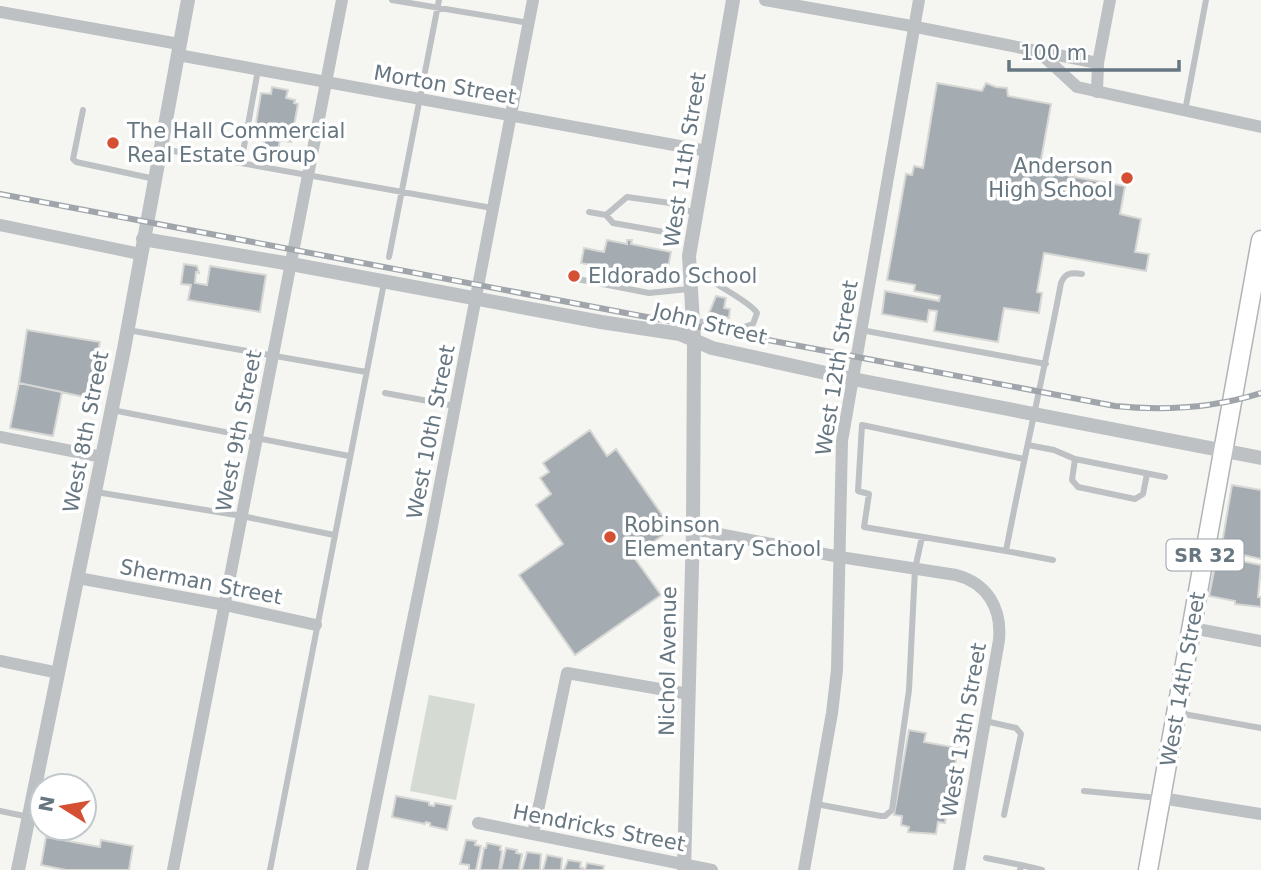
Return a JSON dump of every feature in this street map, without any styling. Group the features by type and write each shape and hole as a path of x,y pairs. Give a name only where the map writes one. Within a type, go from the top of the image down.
{"main road":[{"name":"West 14th Street","path":"1148,870 1261,240"}],"street":[{"name":"West 8th Street","path":"38,772 128,330 188,0"},
{"name":"West 9th Street","path":"173,870 342,0"},
{"name":"West 10th Street","path":"362,870 533,0"},
{"name":"West 11th Street","path":"693,329 689,256 733,0"},
{"path":"765,0 1098,64"},
{"name":"West 12th Street","path":"804,870 837,670 842,441 919,0"},
{"path":"1097,92 1098,64 1110,0"},
{"name":"Morton Street","path":"0,12 258,70 707,151"},
{"path":"1038,51 1077,88 1261,127"},
{"path":"0,225 140,254"},
{"name":"John Street","path":"143,239 601,322 680,334 693,329 712,348 853,379 1261,458"},
{"name":"Nichol Avenue","path":"684,867 693,529 693,329"},
{"path":"0,437 103,457"},
{"path":"693,529 915,569"},
{"name":"West 13th Street","path":"915,569 961,576 982,587 991,598 999,616 1000,626 959,870"},
{"name":"Sherman Street","path":"78,578 316,625"},
{"path":"1192,628 1261,641"},
{"path":"0,661 59,673"},
{"path":"533,834 567,673 689,694"},
{"path":"1161,798 1261,814"},
{"name":"West 8th Street","path":"18,870 28,822"},
{"name":"Hendricks Street","path":"478,823 684,867 712,870"}],"lane":[{"path":"392,0 439,3 529,23"},
{"path":"1185,111 1206,0"},
{"path":"389,257 439,3"},
{"path":"241,163 258,70"},
{"path":"83,110 73,159 76,162 155,178"},
{"path":"160,148 494,209"},
{"path":"606,215 627,197 670,203 676,209 696,212"},
{"path":"589,212 606,215 613,223 664,232 670,228 676,209"},
{"path":"690,272 705,277 751,306 757,313 753,324 744,327 693,329"},
{"path":"1006,551 1061,283 1070,273 1082,274"},
{"path":"577,279 649,293 691,288"},
{"path":"270,870 384,281"},
{"path":"128,330 366,372"},
{"path":"861,330 1046,364"},
{"path":"385,393 455,406"},
{"path":"112,410 349,456"},
{"path":"1024,459 862,425 858,491 869,494 864,527 1053,560"},
{"path":"1028,445 1054,450 1075,459 1165,478"},
{"path":"1075,459 1072,480 1078,487 1135,499 1143,494 1147,474"},
{"path":"96,492 242,516 334,535"},
{"path":"816,804 881,817 892,810 909,690 915,569 922,537"},
{"path":"1177,713 1261,728"},
{"path":"985,721 1016,728 1021,734 1004,815"},
{"path":"1084,791 1161,798"},
{"path":"0,811 28,817"},
{"path":"986,858 1021,868 1042,870"}],"shaded area":[{"path":"429,695 475,704 456,800 410,791"}],"building":[{"path":"937,83 982,91 986,83 1007,88 1008,96 1051,104 1039,171 1050,172 1054,165 1074,168 1074,177 1125,186 1120,214 1141,219 1135,252 1149,254 1146,271 1044,253 1037,292 1042,293 1039,313 1004,308 998,342 934,331 937,311 929,310 927,322 882,314 885,291 939,301 940,296 914,291 915,285 887,280 906,174 912,175 914,166 923,168"},
{"path":"272,87 288,90 286,98 295,100 294,103 298,104 291,142 280,140 278,150 263,147 265,137 254,135 261,93 271,94"},
{"path":"607,240 627,244 627,240 632,240 631,244 671,252 666,279 581,263 584,248 604,252"},
{"path":"184,264 197,266 199,273 196,272 195,283 207,285 210,266 266,275 260,312 188,300 191,285 181,284"},
{"path":"716,296 726,298 724,308 730,309 729,318 709,313"},
{"path":"27,330 100,342 89,398 19,383"},
{"path":"19,383 62,392 53,436 10,428"},
{"name":"Robinson Elementary School","path":"590,430 607,456 616,449 672,529 633,556 661,595 575,655 519,575 563,544 536,505 551,494 540,478 549,472 543,463"},
{"path":"1232,485 1261,490 1261,559 1221,550"},
{"path":"1217,556 1261,565 1258,597 1261,597 1261,607 1235,604 1235,601 1209,596"},
{"path":"909,730 926,733 924,742 958,748 954,771 959,772 958,795 955,795 952,809 947,808 945,823 938,822 936,834 908,832 909,827 901,825 902,816 894,815"},
{"path":"396,796 429,802 429,805 434,806 435,803 452,806 447,830 430,826 430,823 426,822 425,824 392,817"},
{"path":"101,840 133,846 129,870 66,870 41,865 45,842 73,842 100,847"},
{"path":"466,840 476,841 475,845 481,846 476,870 469,870 469,865 460,864"},
{"path":"487,843 501,846 499,870 480,870"},
{"path":"506,848 522,854 519,870 501,870"},
{"path":"527,852 541,854 540,870 522,870"},
{"path":"547,855 562,858 561,870 543,870"},
{"path":"568,860 581,862 580,867 583,870 564,870"},
{"path":"587,863 604,866 603,870 585,870"}],"railway":[{"path":"0,194 1115,406 1189,407 1261,393"}],"place":[{"name":"The Hall Commercial Real Estate Group","path":"113,143"},
{"name":"Anderson High School","path":"1127,178"},
{"name":"Eldorado School","path":"574,276"},
{"name":"Robinson Elementary School","path":"610,537"}]}
